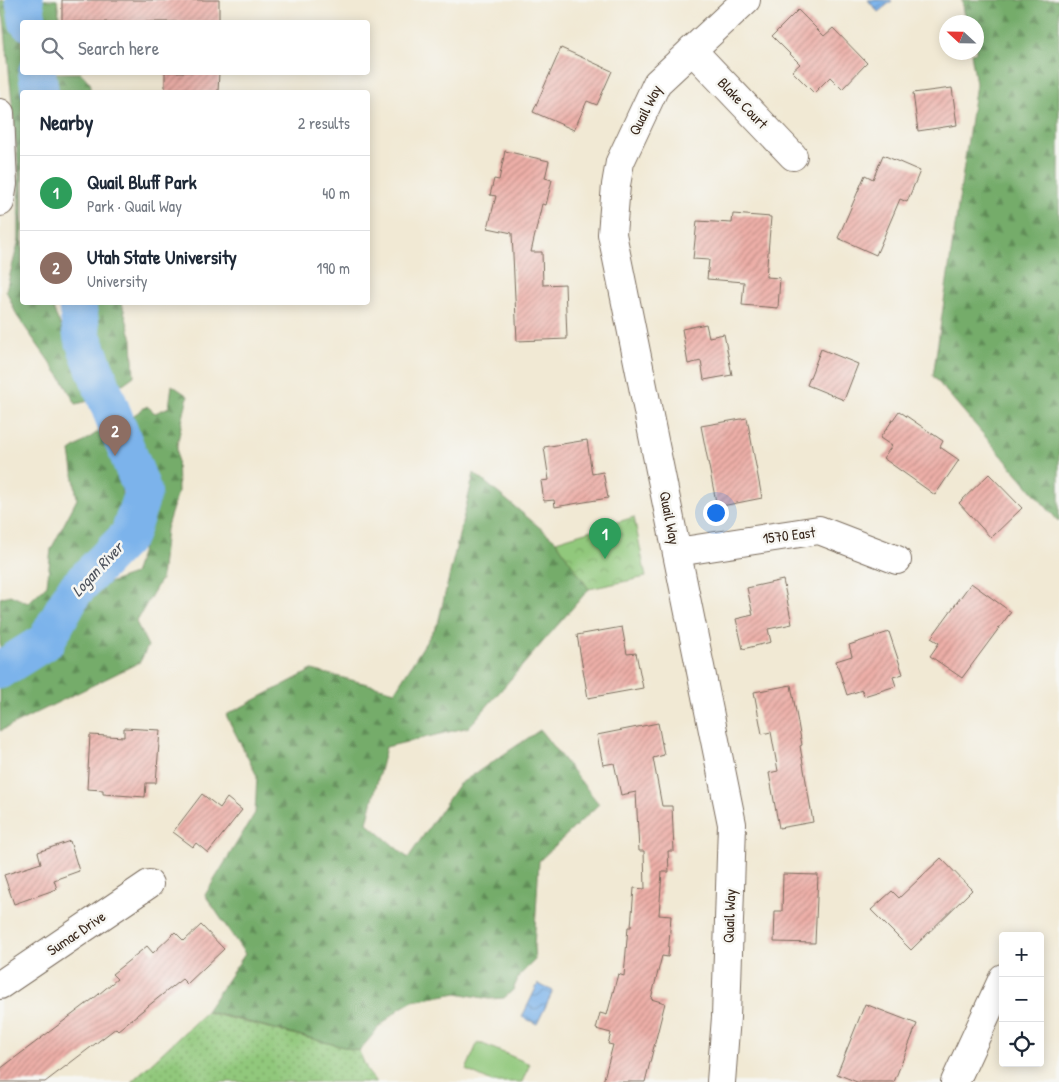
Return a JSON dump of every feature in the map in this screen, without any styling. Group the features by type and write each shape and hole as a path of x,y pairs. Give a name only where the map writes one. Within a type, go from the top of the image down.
{"street":[{"name":"Quail Way","path":"721,1082 726,1017 732,824 612,234 620,162 657,83 746,0"},
{"name":"Blake Court","path":"692,50 793,156"},
{"path":"0,113 3,184 0,202"},
{"name":"1570 East","path":"676,552 819,530 897,560"},
{"name":"Sumac Drive","path":"1,982 149,884"},
{"path":"955,1082 999,987"}],"green space":[{"path":"0,0 13,0 20,33 20,75 30,75 33,90 20,90 20,305 53,305 54,311 89,387 89,401 76,404 63,381 17,316 6,290 19,240 19,173 4,20"},
{"path":"36,0 57,0 60,20 39,20"},
{"path":"962,0 1059,0 1059,522 933,376 976,84 972,60 984,60 984,15 965,15"},
{"path":"46,75 83,75 90,83 91,90 48,90"},
{"path":"84,305 123,305 132,340 134,376 123,384 109,379 89,341"},
{"path":"172,385 188,396 177,445 178,492 166,529 161,579 136,622 148,646 140,662 0,731 0,598 10,595 28,603 47,585 51,549 77,499 70,451 98,432 108,435 118,459 124,510 116,541 53,606 50,619 67,623 103,585 134,574 156,508 151,464 131,417 147,406 155,413 169,407"},
{"path":"474,473 556,541 589,589 469,727 386,747 367,823 408,858 458,785 540,730 599,804 539,861 534,947 535,960 519,976 513,990 504,998 489,999 457,993 413,1001 399,1009 378,1028 359,1051 206,1011 245,954 205,895 255,813 257,776 226,715 312,670 395,691 438,623"},
{"path":"634,517 646,577 589,589 556,541"},
{"path":"206,1012 359,1051 368,1072 376,1082 131,1082"},
{"path":"478,1042 530,1064 522,1082 492,1082 466,1070"}],"water":[{"path":"868,0 891,0 892,1 878,12"},
{"path":"538,984 553,991 537,1024 522,1017"}],"building":[{"path":"62,0 219,0 219,20 62,20"},
{"path":"798,10 824,36 833,28 867,63 842,89 830,77 814,93 792,71 800,64 772,36"},
{"path":"561,48 612,71 597,105 587,101 574,130 533,112"},
{"path":"165,75 219,75 218,90 165,90"},
{"path":"952,88 957,125 918,131 913,93"},
{"path":"505,151 549,161 545,178 552,180 546,205 542,204 531,252 542,252 543,285 565,284 567,339 517,341 512,233 488,228 496,196 490,195 494,179 499,180"},
{"path":"883,155 920,171 907,202 900,199 876,255 838,238 865,175 873,179"},
{"path":"733,214 771,217 766,277 780,278 778,308 742,305 744,282 707,279 709,260 693,259 697,221 732,223"},
{"path":"706,324 709,337 724,334 732,375 704,380 701,361 688,364 682,329"},
{"path":"821,349 858,364 844,400 807,385"},
{"path":"899,411 943,441 940,447 959,460 935,495 883,458 892,446 880,438"},
{"path":"747,418 762,498 717,507 701,426"},
{"path":"587,440 592,474 603,472 608,498 555,507 554,500 544,501 541,481 549,480 544,447"},
{"path":"989,474 1022,508 991,538 959,503"},
{"path":"783,580 792,624 768,629 771,642 743,649 736,619 753,615 747,588"},
{"path":"971,583 1011,612 962,678 930,656 939,643 931,638"},
{"path":"622,627 627,654 636,653 643,688 588,698 577,635"},
{"path":"889,632 903,674 893,677 896,686 864,696 862,690 847,695 836,661 852,656 849,645"},
{"path":"791,685 813,822 779,828 769,773 778,771 771,732 762,734 754,692"},
{"path":"658,723 664,755 653,758 662,806 672,806 674,851 668,851 669,872 662,872 659,915 671,916 668,957 662,956 651,999 665,1003 645,1082 603,1082 613,1045 608,1044 611,1033 596,1029 600,1013 607,1015 618,974 624,976 628,927 631,927 634,888 645,889 644,851 639,851 636,792 621,795 614,763 603,765 597,735"},
{"path":"124,728 160,730 156,783 146,783 145,797 103,794 103,790 87,789 90,735 124,737"},
{"path":"202,794 220,808 227,798 242,810 208,853 196,843 193,847 173,832"},
{"path":"70,841 79,871 54,880 57,889 14,904 4,875 41,863 38,852"},
{"path":"941,858 972,890 911,950 871,910 892,891 899,898"},
{"path":"783,874 818,875 815,943 774,942 775,911 782,911"},
{"path":"201,925 224,949 187,984 182,979 118,1030 116,1028 45,1082 0,1082 0,1069 117,979 112,974 147,946 153,953 175,932 184,941"},
{"path":"865,1004 917,1024 894,1082 857,1082 837,1074"}],"waterway":[{"name":"Logan River","path":"24,0 28,20"},
{"name":"Logan River","path":"37,75 40,90"},
{"name":"Logan River","path":"0,670 46,641 73,592 129,535 143,492 82,336 77,305"}],"place":[{"name":"Utah State University","path":"115,456"},
{"name":"Quail Bluff Park","path":"605,559"}]}
